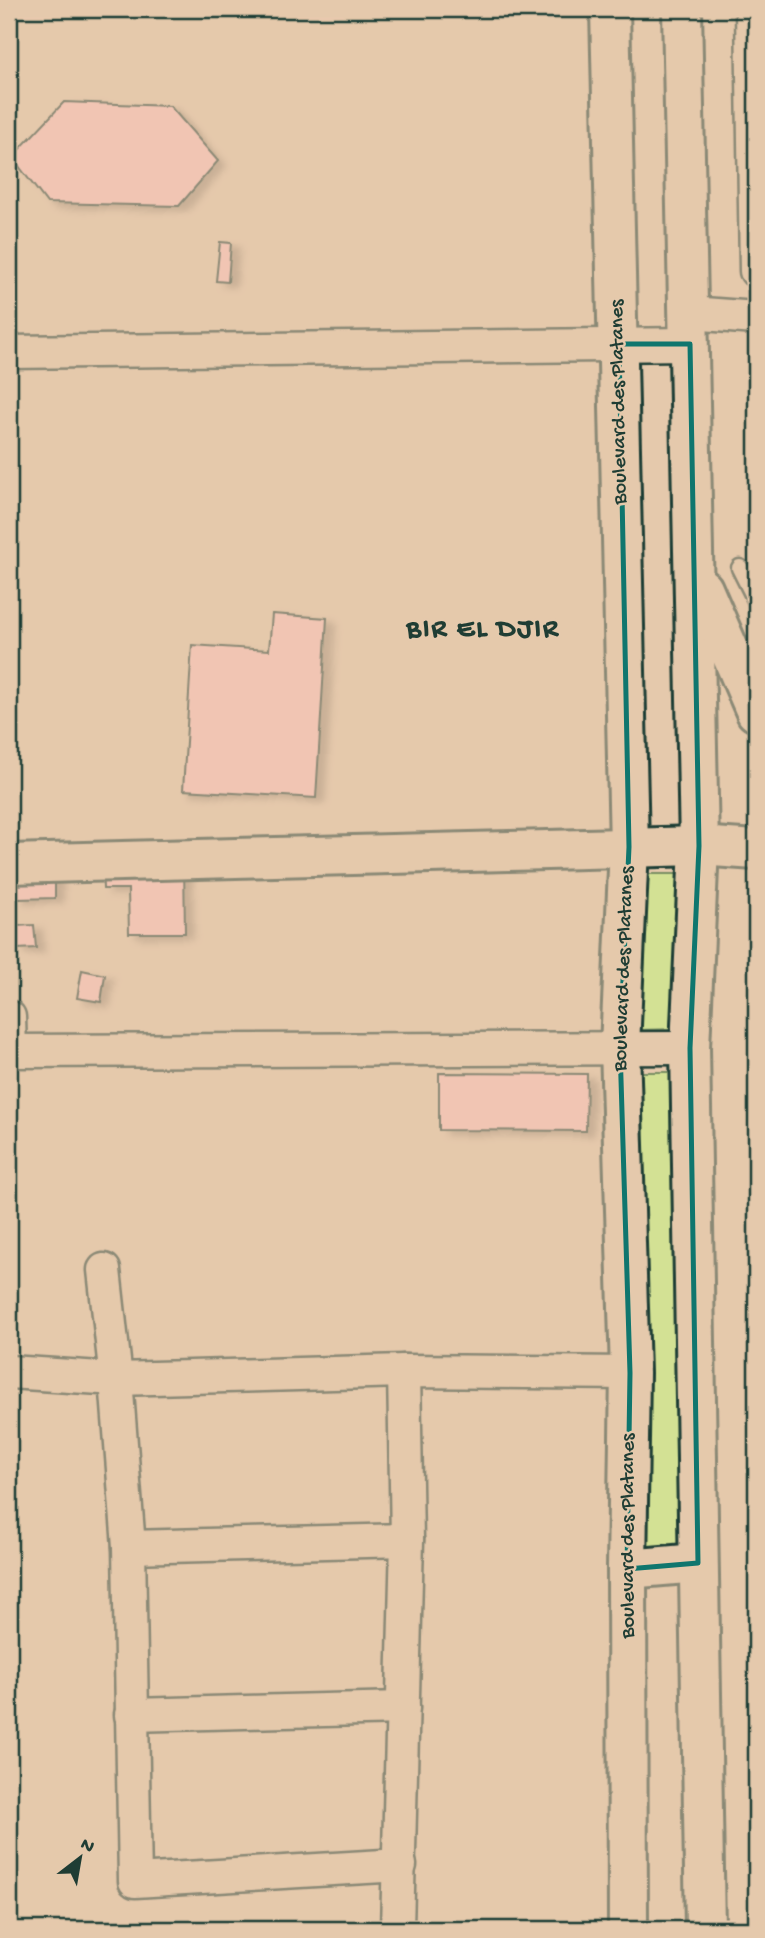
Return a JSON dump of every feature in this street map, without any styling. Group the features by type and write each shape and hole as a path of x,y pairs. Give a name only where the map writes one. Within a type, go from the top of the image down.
{"main road":[{"name":"Boulevard des Platanes","path":"610,9 629,847 620,1047 630,1373 627,1569 628,1929"},
{"path":"682,9 699,846 690,1048 705,1929"},
{"path":"695,571 756,712"},
{"path":"9,864 629,847 699,846 756,850"},
{"path":"627,1569 698,1563"}],"street":[{"path":"752,9 756,271"},
{"path":"9,352 619,344 690,328 756,318"},
{"path":"9,1017 9,1051 690,1048"},
{"path":"104,1270 116,1379 129,1547 135,1881 400,1865"},
{"path":"9,1372 116,1379 404,1371 630,1373"},
{"path":"397,1929 407,1540 404,1371"},
{"path":"129,1547 407,1540"},
{"path":"131,1715 403,1708"}],"lane":[{"path":"740,568 756,600"}],"highlighted area":[{"path":"619,344 690,344 699,846 690,1048 698,1563 627,1569 630,1373 620,1047 629,847"}],"shaded area":[{"path":"9,9 343,9 343,15 9,15"}],"green space":[{"path":"635,874 680,874 681,1029 637,1030"},
{"path":"639,1072 681,1072 683,1553 643,1553"}],"building":[{"path":"64,102 170,106 218,161 179,206 47,203 12,157"},
{"path":"220,242 231,243 228,282 216,281"},
{"path":"272,614 327,618 316,798 183,790 192,645 269,650"},
{"path":"102,863 184,863 185,933 129,933 128,889 103,889"},
{"path":"16,870 55,870 55,898 17,899"},
{"path":"34,925 36,948 17,949 15,926"},
{"path":"82,970 105,975 101,1002 77,998"},
{"path":"439,1073 587,1074 586,1131 439,1130"}],"district":[{"name":"BIR EL DJIR","path":"483,630"}]}
